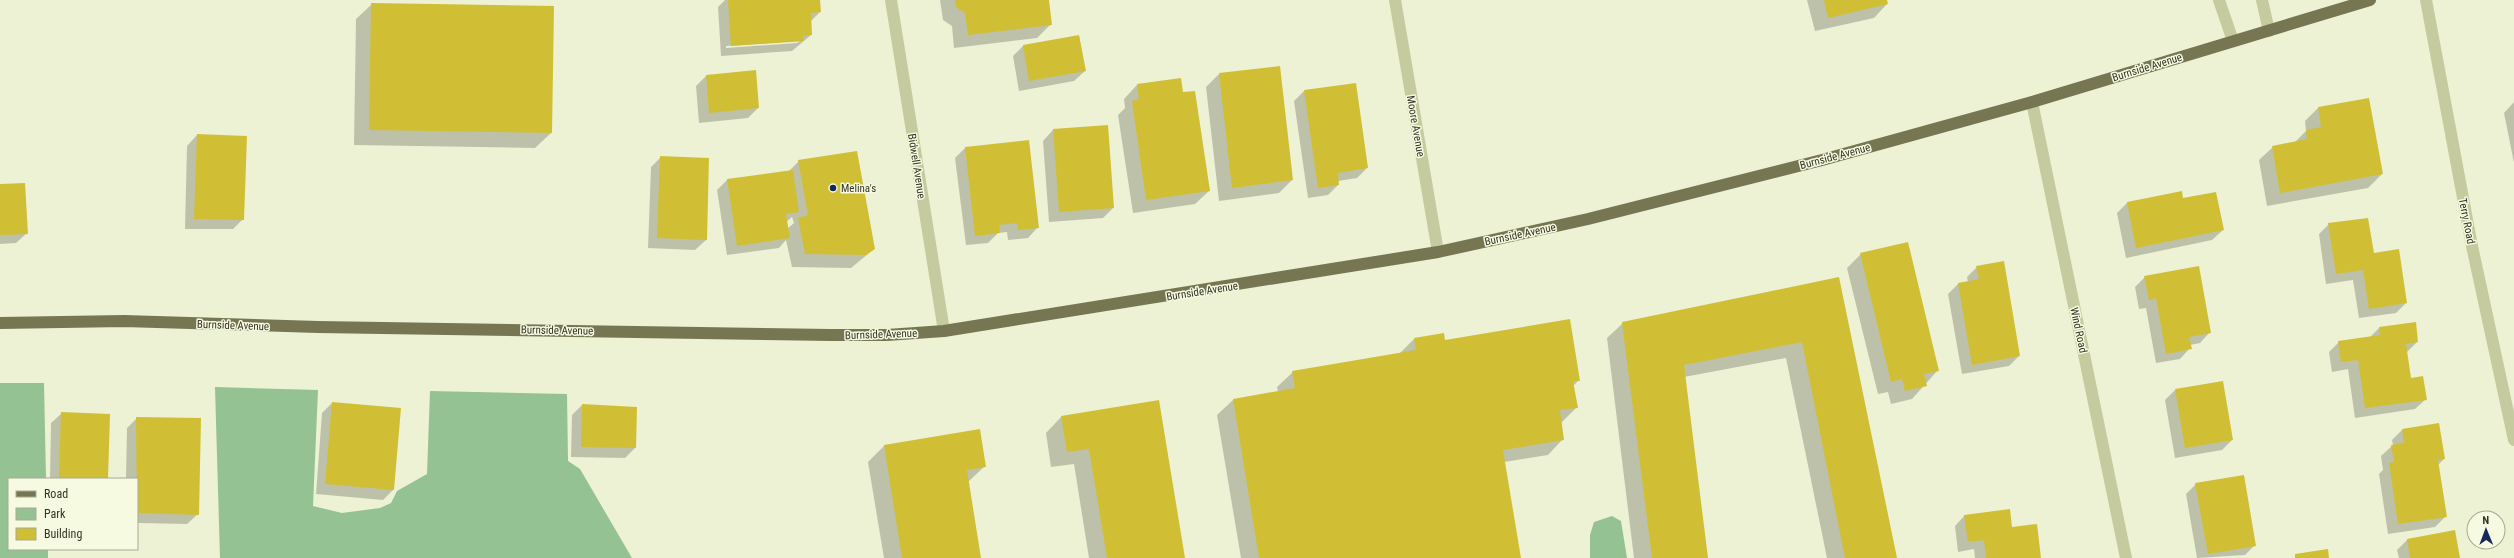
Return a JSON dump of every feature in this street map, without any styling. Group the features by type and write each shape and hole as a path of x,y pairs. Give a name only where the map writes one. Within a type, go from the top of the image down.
{"main road":[{"name":"Burnside Avenue","path":"0,323 124,321 318,327 831,335 887,335 944,331 1438,252 1664,200 2032,102 2370,0"}],"street":[{"name":"Bidwell Avenue","path":"891,0 944,331"},
{"name":"Moore Avenue","path":"1395,0 1438,252"},
{"path":"2219,0 2233,41"},
{"path":"2262,0 2269,31"},
{"name":"Terry Road","path":"2426,0 2472,246 2514,440"},
{"name":"Wind Road","path":"2032,102 2126,558"}],"green space":[{"path":"0,383 44,383 46,478 8,478 8,550 48,550 48,558 0,558"},
{"path":"215,387 318,390 313,506 342,513 380,508 391,503 397,491 427,474 430,391 567,394 568,461 580,469 632,558 220,558"},
{"path":"1612,516 1621,521 1627,558 1590,558 1590,535 1594,522"}],"building":[{"path":"728,0 820,0 821,12 811,13 812,35 803,36 804,41 731,46"},
{"path":"955,0 1049,0 1052,25 968,35 965,13 956,7"},
{"path":"1824,0 1887,0 1888,4 1828,18"},
{"path":"371,3 554,6 552,133 369,130"},
{"path":"1079,35 1086,71 1029,81 1023,45"},
{"path":"1280,66 1293,180 1232,188 1219,73"},
{"path":"756,70 759,108 709,113 706,75"},
{"path":"1181,78 1183,92 1195,91 1210,191 1146,200 1132,101 1139,99 1137,84"},
{"path":"1356,83 1368,168 1338,173 1339,185 1318,188 1304,90"},
{"path":"2369,98 2383,174 2280,193 2272,146 2307,139 2306,130 2321,127 2318,107"},
{"path":"1108,125 1114,208 1059,212 1053,129"},
{"path":"197,134 247,136 244,220 194,219"},
{"path":"1029,140 1039,228 1018,230 1017,223 999,225 1000,233 975,236 965,147"},
{"name":"Melina's","path":"857,151 875,249 866,255 805,254 798,218 808,215 798,160"},
{"path":"660,156 709,158 707,240 657,238"},
{"path":"793,170 799,212 786,214 790,238 737,246 727,179"},
{"path":"25,183 28,234 0,235 0,184"},
{"path":"2182,191 2183,198 2216,192 2224,230 2136,248 2127,202"},
{"path":"2368,218 2374,253 2399,249 2407,303 2369,309 2363,270 2336,274 2328,223"},
{"path":"1908,242 1939,371 1924,374 1927,386 1905,391 1902,379 1891,382 1860,253"},
{"path":"2004,261 2020,356 1972,365 1958,283 1979,279 1976,266"},
{"path":"2199,266 2211,333 2189,337 2192,349 2166,354 2156,298 2149,300 2144,276"},
{"path":"1839,277 1897,558 1845,558 1802,342 1684,365 1708,558 1652,558 1622,322"},
{"path":"1570,319 1580,381 1573,381 1578,408 1560,410 1564,440 1503,450 1521,558 1259,558 1233,399 1295,388 1292,371 1416,350 1414,338 1444,333 1445,340"},
{"path":"2416,322 2418,342 2406,344 2411,378 2423,376 2427,400 2365,408 2358,360 2341,362 2338,341 2380,335 2379,327"},
{"path":"2223,381 2233,440 2185,448 2175,389"},
{"path":"1159,400 1185,558 1107,558 1089,449 1067,452 1061,416"},
{"path":"332,402 401,408 394,490 325,484"},
{"path":"582,404 637,407 636,448 581,447"},
{"path":"61,412 110,414 108,478 59,478"},
{"path":"136,417 201,418 199,515 138,513 138,478 137,478"},
{"path":"2439,423 2445,459 2438,460 2447,517 2398,524 2389,463 2394,462 2391,445 2404,443 2402,429"},
{"path":"980,429 986,467 967,470 981,558 902,558 884,445"},
{"path":"2244,475 2256,546 2208,554 2195,483"},
{"path":"2010,509 2012,527 2037,524 2041,558 1986,558 1984,540 1968,542 1964,515"},
{"path":"2455,530 2460,558 2410,558 2407,539"},
{"path":"2328,549 2329,558 2295,558 2295,554"}],"place":[{"name":"Melina's","path":"833,188"}]}
